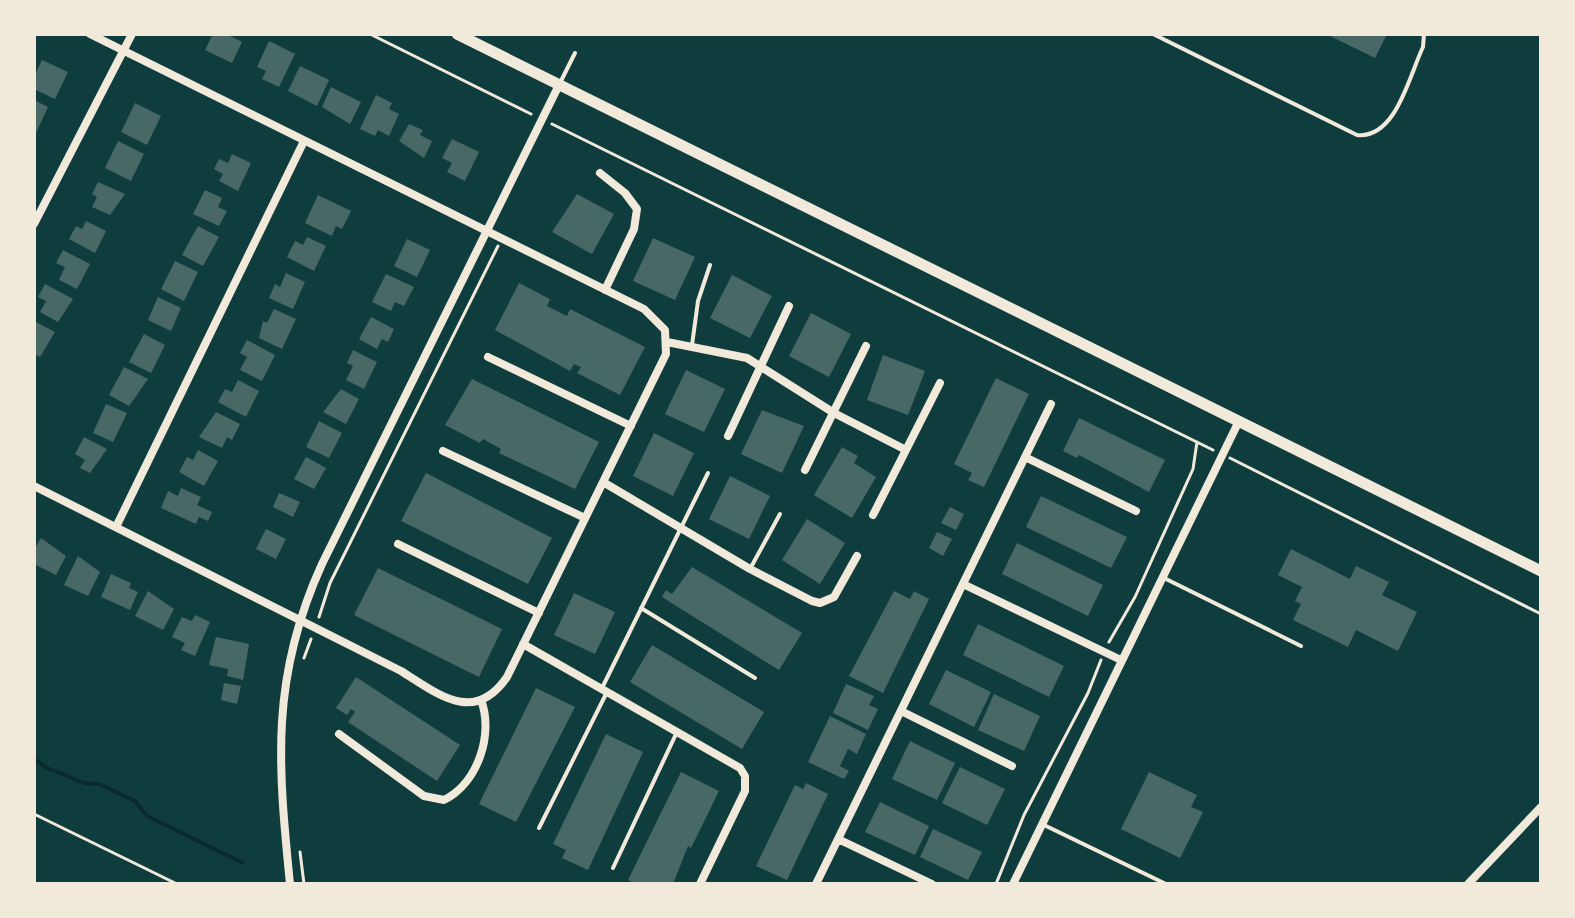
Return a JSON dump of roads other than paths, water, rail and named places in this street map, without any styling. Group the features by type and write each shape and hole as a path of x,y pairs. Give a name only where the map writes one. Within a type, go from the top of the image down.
{"street":[{"path":"34,486 452,701 481,700 500,688 666,354 667,342 659,320 644,309 90,34"},
{"path":"34,224 121,50 132,34"},
{"path":"457,34 1541,571"},
{"path":"290,884 279,735 282,697 299,620 322,564 559,85"},
{"path":"116,527 304,141"},
{"path":"600,173 625,193 637,209 634,229 605,290"},
{"path":"728,436 789,306"},
{"path":"667,342 728,351 760,366 834,413 906,450"},
{"path":"805,470 866,346"},
{"path":"488,357 631,426"},
{"path":"873,515 940,383"},
{"path":"816,884 1051,404"},
{"path":"1013,884 1238,423"},
{"path":"443,451 585,518"},
{"path":"1025,457 1136,511"},
{"path":"603,482 681,525 750,569 820,603 834,597 857,556"},
{"path":"398,544 539,613"},
{"path":"963,584 1121,660"},
{"path":"523,644 676,734 733,763 745,776 745,791 700,884"},
{"path":"339,734 424,796 444,800 453,796 481,755 487,725 481,700"},
{"path":"901,711 1012,766"},
{"path":"1468,884 1541,807"},
{"path":"838,839 932,884"}],"lane":[{"path":"1153,34 1357,135 1366,136 1375,135 1387,125 1423,47 1424,34"},
{"path":"559,85 575,53"},
{"path":"692,345 698,301 710,265"},
{"path":"539,828 641,608 708,473"},
{"path":"750,569 780,514"},
{"path":"1162,577 1301,646"},
{"path":"641,608 755,678"},
{"path":"613,868 676,734"},
{"path":"1041,824 1166,884"}],"waterway":[{"path":"34,759 47,768 84,783 99,784 135,801 147,816 243,863"}]}
